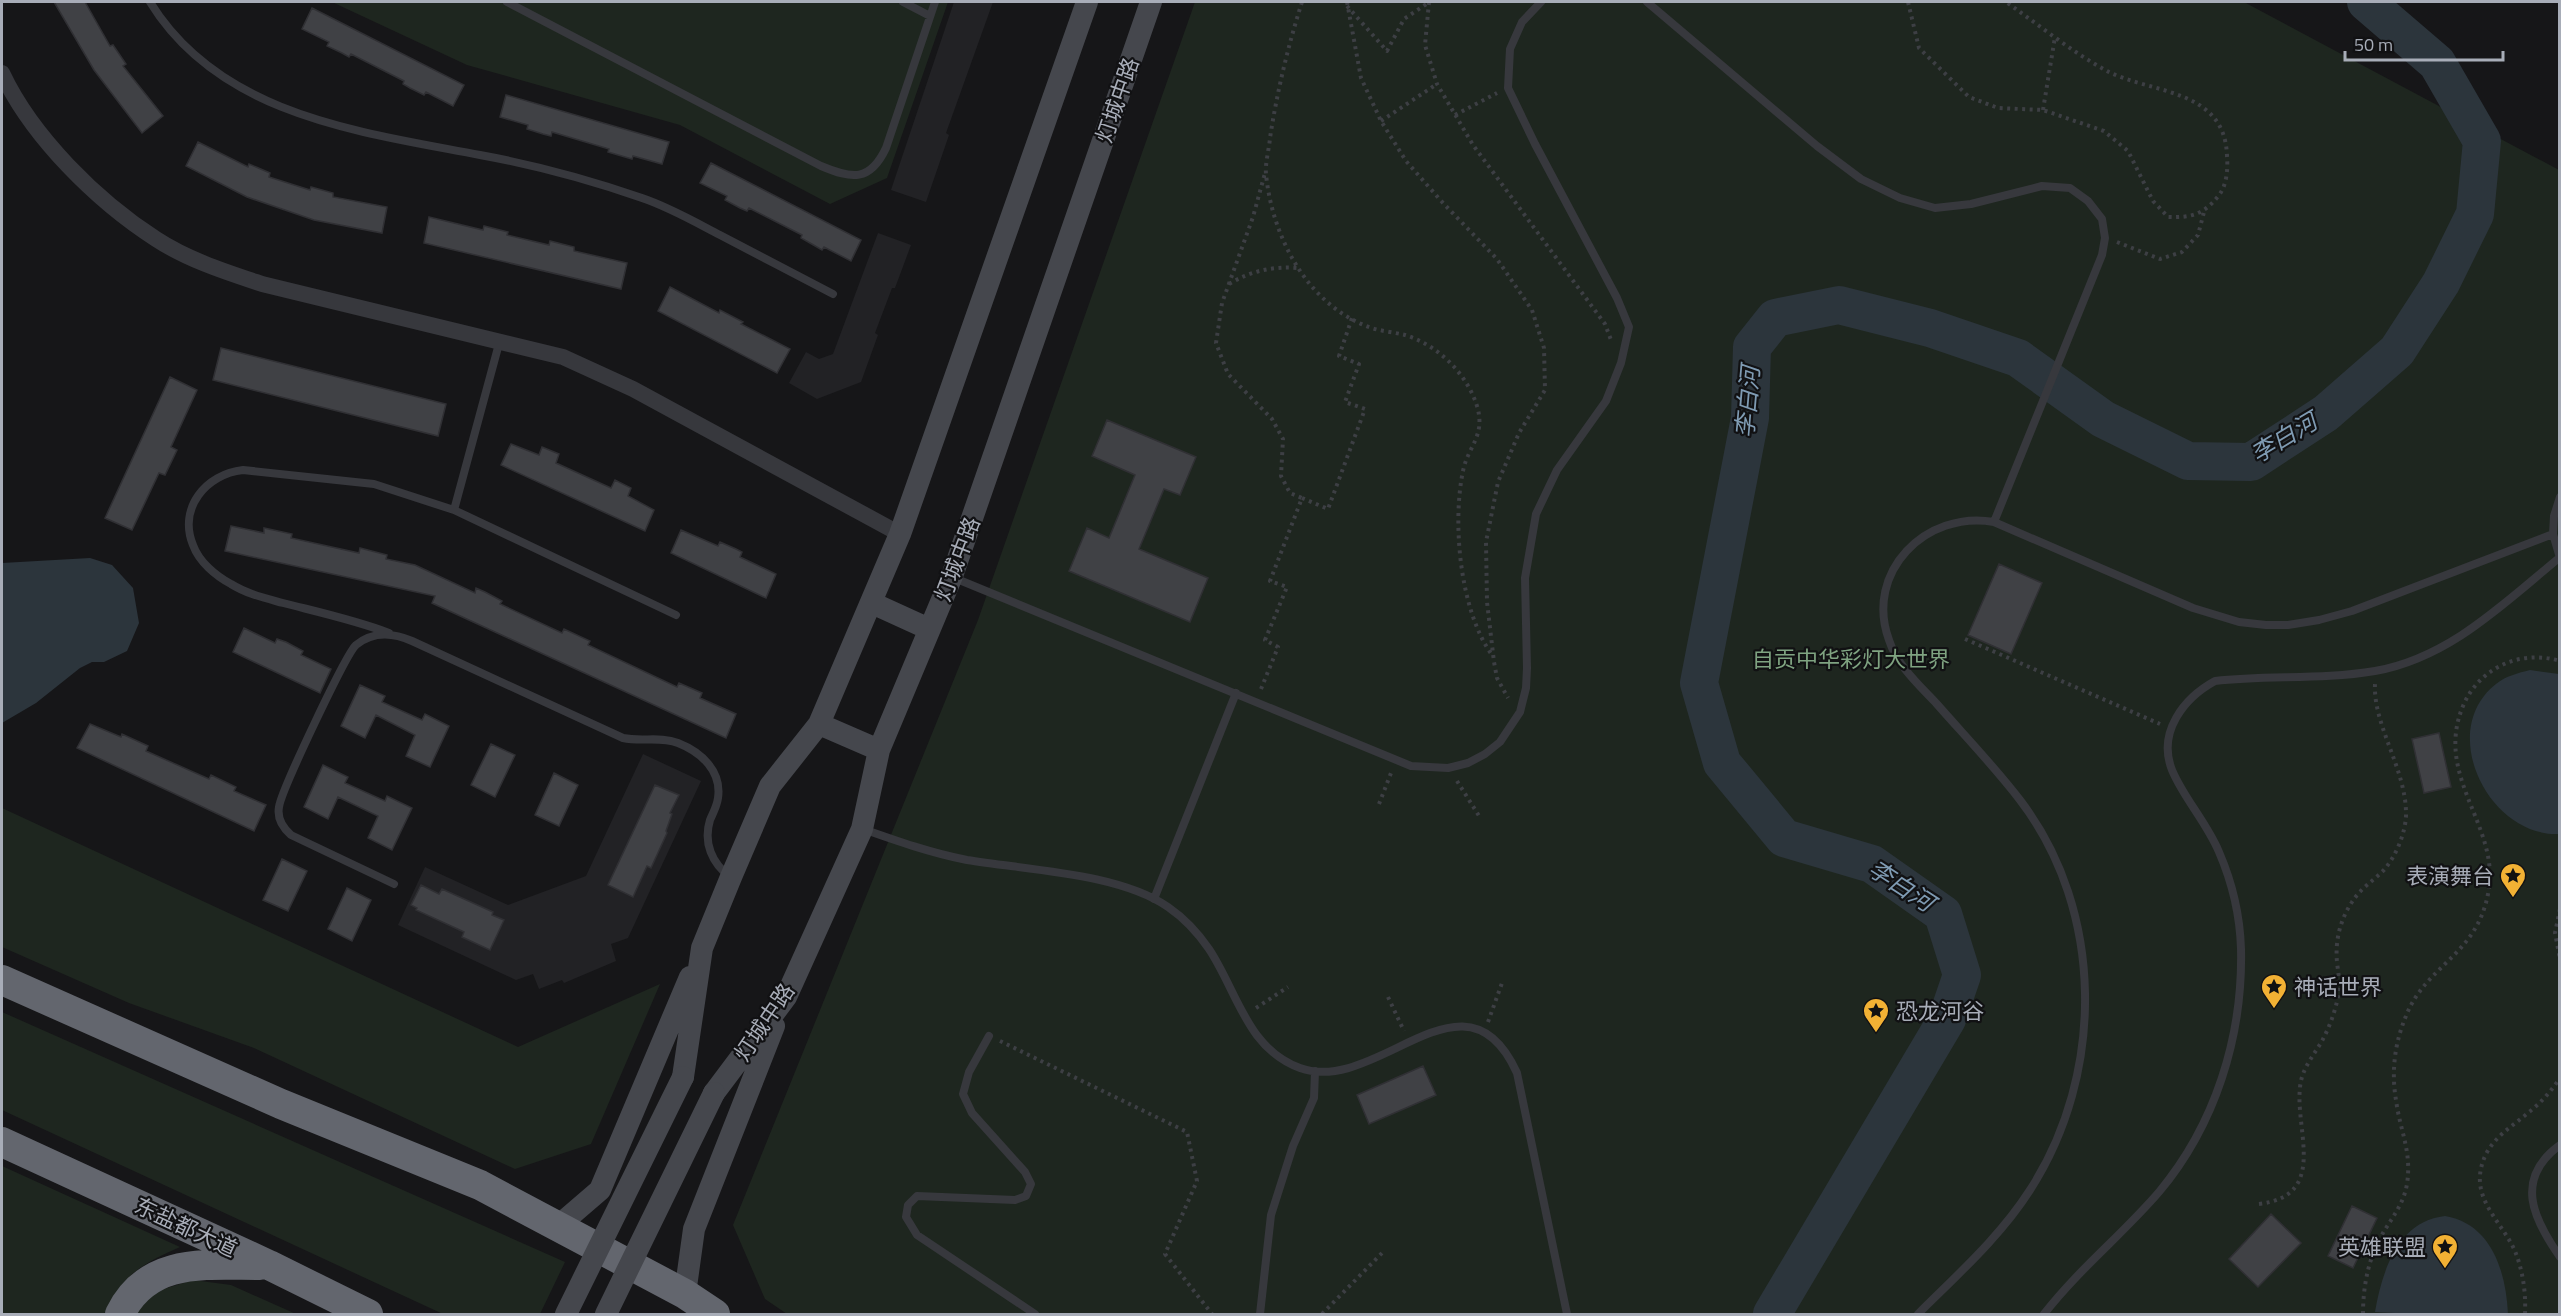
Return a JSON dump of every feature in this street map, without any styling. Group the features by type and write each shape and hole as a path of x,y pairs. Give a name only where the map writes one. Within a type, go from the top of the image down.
{"highway":[{"path":"2,980 281,1104 480,1185 686,1294 715,1314"},
{"name":"东盐都大道","path":"2,1142 269,1265 368,1314"},
{"path":"120,1314 126,1302 153,1277 189,1265 269,1265"}],"main road":[{"path":"557,1227 600,1190 770,786 819,724 872,603 900,534 1087,2"},
{"name":"灯城中路","path":"606,1314 714,1093 786,997 862,829 879,750 952,576 1151,2"},
{"path":"872,603 929,628"},
{"path":"819,724 879,750"},
{"path":"566,1314 683,1077 702,948"},
{"path":"686,1294 694,1229 786,997"}],"street":[{"path":"2,73 9,89 52,148 106,201 157,240 216,269 262,284 563,357 633,389 900,534"}],"lane":[{"path":"150,2 177,37 201,60 247,90 274,103 336,127 510,161 644,199 693,221 833,294"},
{"path":"507,2 822,166 841,174 858,176 873,169 886,148 935,2"},
{"path":"903,2 930,16"},
{"path":"952,576 1396,761 1426,768 1448,768 1468,763 1485,754 1500,742 1520,712 1526,688 1525,578 1536,514 1557,470 1606,400 1621,363 1629,327 1508,88 1510,49 1522,22 1541,2"},
{"path":"1647,2 1817,146 1860,179 1900,198 1935,208 1971,204 2042,186 2070,188 2088,201 2103,219 2105,238 2102,255 1994,522"},
{"path":"454,510 500,340"},
{"path":"676,615 454,510 374,484 243,470 230,471 213,479 204,487 194,505 190,527 193,547 216,574 232,585 250,593 393,634 423,645 623,738 664,739 700,755 712,767 719,789 708,832 710,852 716,864 731,877"},
{"path":"2044,1314 2072,1280 2157,1194 2185,1157 2198,1137 2220,1087 2233,1038 2241,969 2241,946 2235,904 2219,851 2200,814 2171,767 2168,750 2171,729 2183,704 2198,691 2215,681 2342,675 2376,671 2403,664 2455,640 2482,622 2559,558 2553,534 2554,516 2559,497"},
{"path":"1918,1314 1997,1233 2030,1190 2059,1136 2070,1107 2085,1036 2084,962 2060,872 2043,835 2022,802 2000,774 1909,674 1889,641 1883,618 1884,599 1893,572 1907,550 1920,538 1950,523 1983,520 1994,522 2193,608 2239,622 2266,625 2319,620 2352,611 2553,534"},
{"path":"393,634 368,638 351,651 308,739 278,809 282,825 291,835 394,885"},
{"path":"1154,899 1236,693"},
{"path":"862,829 921,849 965,859 1107,881 1134,889 1154,899 1182,918 1209,949 1255,1034 1269,1050 1285,1061 1315,1071 1339,1071 1352,1067 1446,1027 1467,1026 1485,1031 1502,1044 1517,1073 1567,1314"},
{"path":"989,1036 969,1072 963,1094 972,1113 1025,1172 1031,1184 1026,1196 1015,1200 917,1196 908,1205 906,1217 917,1235 1035,1314"},
{"path":"1260,1314 1271,1215 1293,1146 1314,1098 1315,1071"},
{"path":"2559,1145 2537,1170 2532,1200 2541,1230 2559,1257"}],"path":[{"path":"1302,2 1276,98 1265,172 1253,217 1222,303 1216,344 1228,374 1272,419 1282,439 1281,476 1290,493 1328,509 1365,409 1345,402 1359,364 1339,356 1352,318"},
{"path":"1346,3 1387,51 1404,19 1428,2"},
{"path":"1428,2 1425,45 1437,84 1473,145 1605,324 1621,363"},
{"path":"1908,2 1919,48 1969,97 1998,108 2043,110 2104,132 2128,151 2153,201 2168,217 2188,218 2204,212"},
{"path":"2006,2 2109,72 2170,91 2210,111 2227,140 2228,170 2221,193 2204,212 2198,235 2182,252 2160,259 2105,238"},
{"path":"1346,3 1361,78 1381,121 1406,161 1497,259 1532,310 1544,348 1545,390 1519,433 1498,482 1486,542 1487,602 1497,678 1505,694 1520,712"},
{"path":"2043,110 2055,37"},
{"path":"1381,121 1437,84"},
{"path":"1455,115 1508,88"},
{"path":"1265,172 1273,212 1286,250 1307,281 1337,310 1366,326 1408,336 1441,355 1463,376 1477,408 1479,436 1463,469 1459,508 1462,572 1472,618 1493,655"},
{"path":"1228,285 1247,273 1280,266 1298,268"},
{"path":"1256,701 1278,646 1265,640 1287,587 1270,581 1302,498"},
{"path":"1965,639 2171,729"},
{"path":"2363,1314 2365,1283 2371,1259 2378,1242 2400,1206 2407,1186 2408,1144 2396,1102 2393,1080 2399,1035 2417,994 2466,944 2476,929 2488,894 2490,873 2487,850 2482,832 2466,797 2456,759 2458,722 2471,691 2482,678 2499,666 2530,657 2559,661"},
{"path":"2259,1204 2280,1200 2296,1184 2302,1172 2305,1146 2299,1121 2302,1075 2322,1041 2336,1004 2339,990 2337,952 2340,926 2352,901 2392,858 2403,832 2406,818 2405,800 2374,692 2376,671"},
{"path":"1379,804 1396,761"},
{"path":"1448,768 1481,819"},
{"path":"2559,909 2555,933 2559,959"},
{"path":"1485,1031 1502,983"},
{"path":"1245,1016 1288,987"},
{"path":"1388,997 1409,1042"},
{"path":"989,1036 1187,1132 1197,1181 1165,1254 1212,1314"},
{"path":"2525,1314 2525,1287 2520,1267 2514,1251 2489,1212 2483,1198 2482,1168 2486,1155 2500,1134 2539,1104 2559,1078"},
{"path":"1322,1314 1383,1251"}],"shaded area":[{"path":"954,2 993,2 946,133 949,135 926,202 891,190"},
{"path":"878,233 911,245 875,333 878,335 861,382 817,399 789,383 806,352 819,359 833,354"},
{"path":"90,558 112,565 133,588 139,623 127,651 104,662 92,662 80,668 36,703 2,723 2,563"},
{"path":"2530,670 2559,674 2559,834 2534,830 2511,818 2492,800 2479,778 2471,753 2471,728 2479,704 2500,681"},
{"path":"643,754 701,781 628,938 611,944 616,961 564,983 562,980 539,989 533,974 516,980 398,925 425,867 508,905 586,876"},
{"path":"2445,1216 2461,1221 2485,1239 2500,1267 2508,1314 2375,1312 2382,1280 2395,1250 2415,1227"}],"green space":[{"path":"332,2 948,2 887,178 830,204 680,125 467,65"},
{"name":"自贡中华彩灯大世界","path":"1195,2 2244,2 2559,170 2559,1314 787,1314 765,1299 733,1225 978,620"},
{"path":"2,808 518,1047 660,984 591,1144 515,1169 254,1048 129,1003 2,947"},
{"path":"2,1012 565,1262 540,1314 443,1314 2,1110"},
{"path":"2,1166 180,1247 154,1259 134,1272 111,1300 104,1314 2,1314"},
{"path":"193,1280 231,1285 296,1314 134,1314 154,1292"}],"building":[{"path":"54,2 85,2 110,46 113,45 126,64 123,66 163,116 142,133 94,70"},
{"path":"312,8 464,85 453,106 426,92 424,95 410,88 403,84 404,81 351,54 349,57 327,46 329,42 302,29"},
{"path":"506,95 669,142 662,164 633,156 632,159 608,152 609,149 552,132 551,136 527,129 528,125 500,117"},
{"path":"198,142 248,167 249,164 270,173 269,177 310,190 311,187 333,193 333,197 387,207 382,233 314,220 247,197 186,166"},
{"path":"711,163 861,240 851,261 824,247 822,250 801,238 802,235 749,208 747,211 740,208 725,200 727,196 700,183"},
{"path":"429,217 483,230 484,226 508,232 507,235 549,245 550,241 574,247 574,251 627,263 621,289 424,243"},
{"path":"670,287 719,313 720,310 743,322 741,324 790,349 777,373 658,311"},
{"path":"221,348 446,404 438,436 213,380"},
{"path":"170,377 197,390 171,447 177,450 165,475 159,473 132,530 105,518"},
{"path":"1107,420 1196,457 1180,495 1164,489 1139,549 1208,578 1190,622 1069,571 1087,528 1109,538 1135,475 1092,456"},
{"path":"511,444 539,455 542,447 559,454 556,463 611,488 615,480 631,488 628,496 654,510 645,531 501,465"},
{"path":"231,526 264,533 264,528 292,534 291,538 359,553 360,548 387,555 386,559 415,565 475,593 476,588 485,592 502,601 500,604 562,633 564,629 590,641 588,645 677,687 679,683 702,693 700,698 736,714 726,738 432,603 435,596 225,551"},
{"path":"681,530 718,546 720,542 736,549 742,552 740,557 776,574 766,598 671,553"},
{"path":"1999,564 2042,583 2011,654 1968,635"},
{"path":"244,628 275,643 277,639 286,642 303,651 301,655 331,669 320,693 233,652"},
{"path":"360,685 385,696 382,702 422,720 425,714 449,726 430,767 406,756 415,735 376,715 365,738 341,726"},
{"path":"90,724 121,737 122,734 148,746 146,751 209,779 211,775 236,787 234,791 266,805 254,831 77,748"},
{"path":"2439,733 2451,787 2424,793 2412,739"},
{"path":"491,744 515,755 495,797 471,785"},
{"path":"323,765 348,777 345,783 385,801 387,796 412,808 392,850 368,838 378,816 338,797 328,819 304,807"},
{"path":"554,773 578,785 559,826 535,815"},
{"path":"655,785 679,795 670,813 672,814 667,833 651,868 647,866 633,897 608,885"},
{"path":"282,859 307,871 288,911 263,900"},
{"path":"421,885 439,894 442,889 493,912 492,915 504,920 490,950 462,937 464,932 416,910 417,908 411,905"},
{"path":"347,888 371,900 352,941 328,929"},
{"path":"1423,1066 1436,1095 1369,1124 1357,1095"},
{"path":"2352,1206 2377,1218 2353,1268 2328,1256"},
{"path":"2271,1214 2301,1243 2258,1287 2229,1259"}],"waterway":[{"name":"李白河","path":"1772,1314 1947,1019 1962,975 1943,914 1872,864 1784,838 1722,763 1699,683 1750,418 1752,347 1775,318 1839,305 1930,328 2018,358 2103,419 2188,461 2251,462 2326,413 2397,351 2441,283 2475,214 2482,141 2437,63 2366,2"}],"place":[{"name":"表演舞台","path":"2513,899"},
{"name":"神话世界","path":"2274,1010"},
{"name":"恐龙河谷","path":"1876,1034"},
{"name":"英雄联盟","path":"2445,1270"}]}
